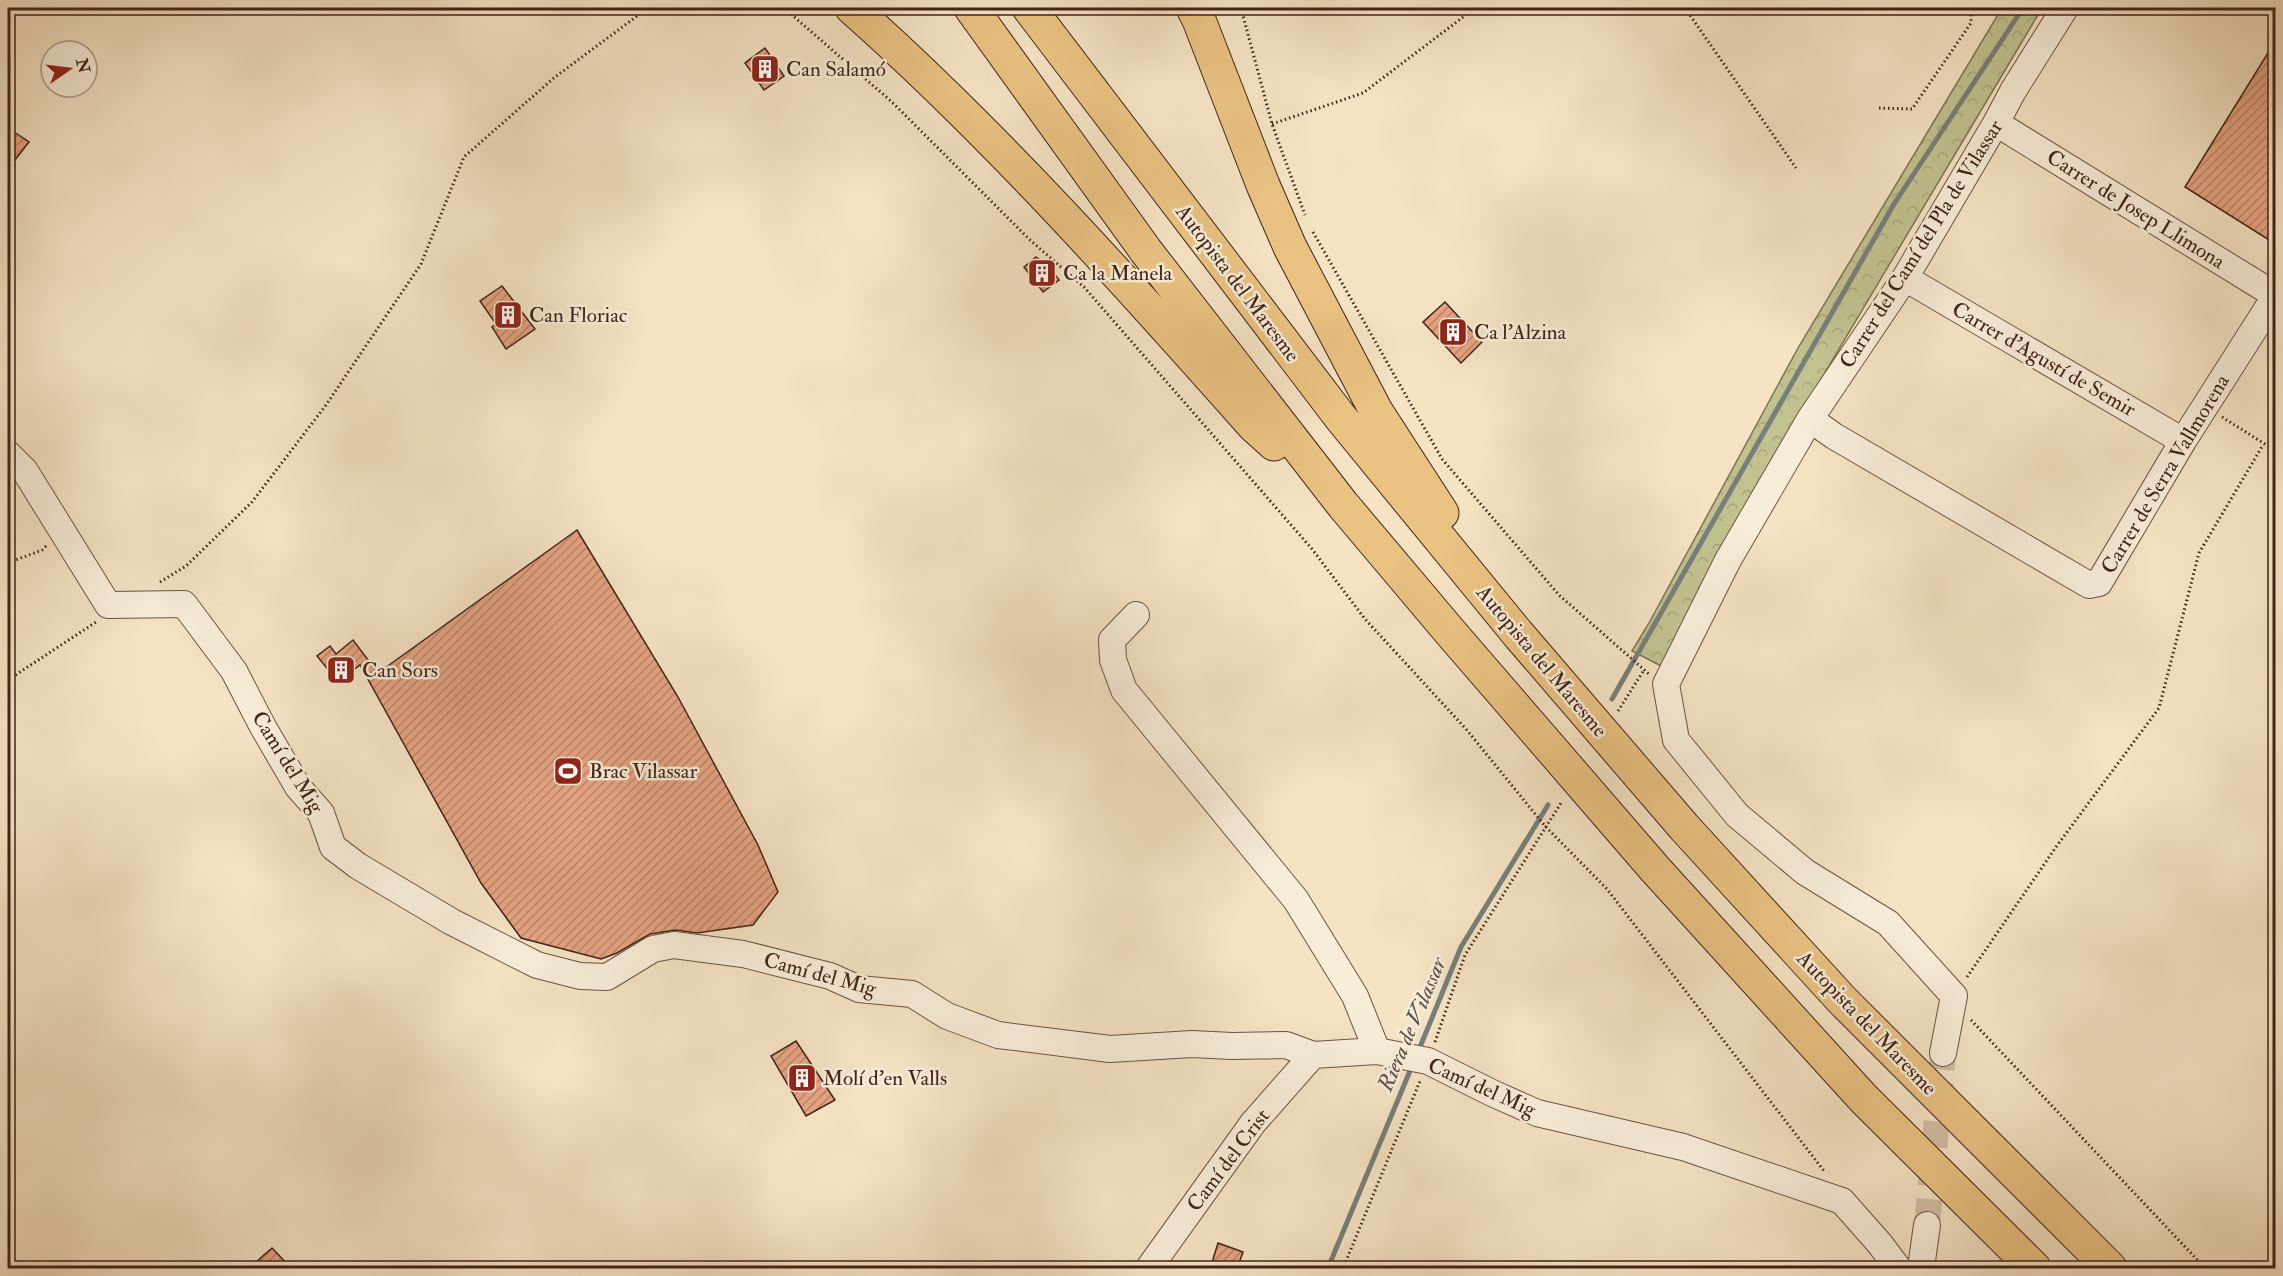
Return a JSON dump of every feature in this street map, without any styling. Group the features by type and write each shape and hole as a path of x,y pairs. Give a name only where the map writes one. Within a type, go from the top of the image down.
{"highway":[{"path":"852,8 897,47 1101,253 1254,426 1343,505"},
{"path":"971,8 1146,250 1343,505 1655,869 1775,1002 1864,1100 2034,1269"},
{"name":"Autopista del Maresme","path":"1029,8 1341,418 1518,634 1684,826 1842,1000 2110,1269"},
{"path":"1192,8 1199,20 1263,185 1290,247 1376,411 1518,634"}],"street":[{"name":"Carrer del Camí del Pla de Vilassar","path":"1954,996 1888,923 1805,872 1737,815 1676,740 1666,684 1728,560 1810,419 1905,278 2013,91 2065,8"},
{"name":"Carrer de Josep Llimona","path":"1996,123 2275,295"},
{"name":"Carrer d'Agustí de Semir","path":"1905,278 2182,441"},
{"name":"Carrer de Serra Vallmorena","path":"1810,419 1834,436 2089,585 2099,583 2182,441 2275,295"},
{"name":"Camí del Mig","path":"8,454 26,471 108,605 184,604 234,670 263,727 298,787 321,813 333,847 358,866 452,922 537,965 580,976 607,977 653,949 674,945 743,954 831,976 859,989 912,994 948,1016 998,1035 1110,1049 1192,1044 1286,1045 1312,1055 1377,1051 1428,1061 1492,1094 1537,1113 1683,1147 1842,1201 1880,1244 1898,1269"},
{"path":"1136,615 1112,640 1113,660 1124,690 1296,900 1355,996 1377,1051"},
{"path":"1943,1053 1954,996"},
{"name":"Camí del Crist","path":"1149,1269 1253,1123 1312,1055"},
{"path":"1921,1269 1927,1225"}],"path":[{"path":"155,585 186,566 252,502 326,405 421,264 464,157 555,76 648,8"},
{"path":"784,8 892,102 1030,240 1084,287 1312,549 1365,619 1466,729 1545,826 1607,889 1821,1165 1842,1201"},
{"path":"1241,8 1272,124 1306,217"},
{"path":"1272,124 1363,93 1475,8"},
{"path":"1685,8 1796,168"},
{"path":"1880,108 1912,109 1971,23 1971,8"},
{"path":"1310,228 1442,459 1559,595 1644,670 1618,711"},
{"path":"2206,406 2276,452"},
{"path":"2205,1269 1966,1015 1954,996 2056,847 2159,708 2199,553 2263,445"},
{"path":"8,563 42,550 62,530"},
{"path":"8,680 125,604"},
{"path":"1344,1266 1428,1061 1465,955 1561,803"}],"green space":[{"path":"2002,8 2042,8 1786,438 1665,668 1632,651 1798,348"}],"building":[{"path":"2276,40 2276,229 2269,240 2185,187"},
{"name":"Can Salamó","path":"765,48 784,76 764,90 745,63"},
{"path":"8,128 29,142 8,169"},
{"name":"Ca la Manela","path":"1036,257 1049,266 1059,280 1043,292 1024,267"},
{"name":"Can Floriac","path":"502,286 535,329 506,349 492,327 496,324 480,301"},
{"name":"Ca l'Alzina","path":"1445,302 1482,342 1461,363 1423,322"},
{"name":"Brac Vilassar","path":"577,530 678,697 758,845 778,892 753,925 697,933 676,930 650,934 617,953 601,959 521,938 481,883 360,665 338,682 317,656 330,646 336,654 353,640 378,673"},
{"name":"Molí d'en Valls","path":"796,1041 835,1100 806,1116 771,1056"},
{"path":"1218,1243 1243,1252 1237,1269 1210,1269"},
{"path":"272,1248 292,1269 248,1269"}],"waterway":[{"path":"1612,699 1894,204 2023,8"},
{"name":"Riera de Vilassar","path":"1418,1052 1461,947 1548,805"},
{"name":"Riera de Vilassar","path":"1328,1268 1412,1066"}],"tunnel":[{"path":"1927,1225 1943,1053"}],"place":[{"name":"Can Salamó","path":"765,69"},
{"name":"Ca la Manela","path":"1042,273"},
{"name":"Can Floriac","path":"508,315"},
{"name":"Ca l'Alzina","path":"1453,332"},
{"name":"Can Sors","path":"341,670"},
{"name":"Brac Vilassar","path":"568,771"},
{"name":"Molí d'en Valls","path":"802,1078"}]}
